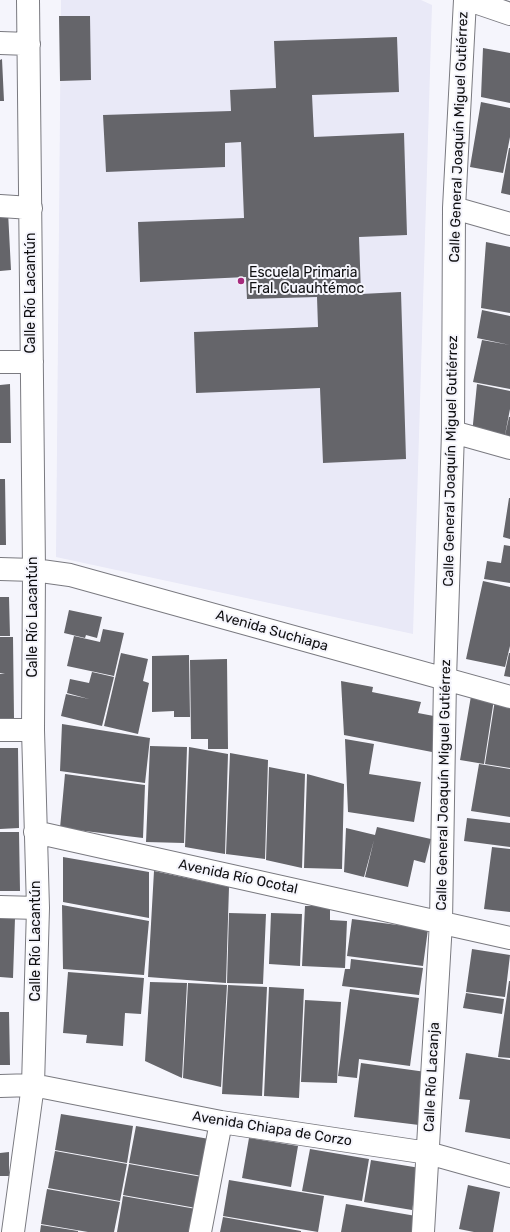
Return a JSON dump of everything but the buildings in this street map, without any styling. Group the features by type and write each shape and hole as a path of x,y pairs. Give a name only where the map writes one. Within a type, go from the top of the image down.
{"street":[{"name":"Calle Río Lacantún","path":"13,1232 33,1086 38,908 33,730 34,570 28,0"},
{"name":"Calle General Joaquín Miguel Gutiérrez","path":"441,922 445,679 453,432 454,208 464,0"},
{"path":"469,0 510,14"},
{"path":"0,43 29,44"},
{"path":"0,206 30,208"},
{"path":"454,208 510,224"},
{"path":"0,362 32,362"},
{"path":"453,432 510,448"},
{"name":"Avenida Suchiapa","path":"0,569 34,570 70,575 510,697"},
{"path":"0,730 33,730"},
{"name":"Avenida Río Ocotal","path":"35,832 510,938"},
{"path":"0,907 38,908"},
{"name":"Calle Río Lacanja","path":"423,1232 441,922"},
{"name":"Avenida Chiapa de Corzo","path":"0,1086 33,1086 221,1122 428,1153 510,1176"},
{"path":"200,1232 221,1122"}],"shaded area":[{"name":"Escuela Primaria Fral. Cuauhtémoc","path":"61,0 421,0 432,5 413,634 56,557"}],"place":[{"name":"Escuela Primaria Fral. Cuauhtémoc","path":"241,281"}]}
